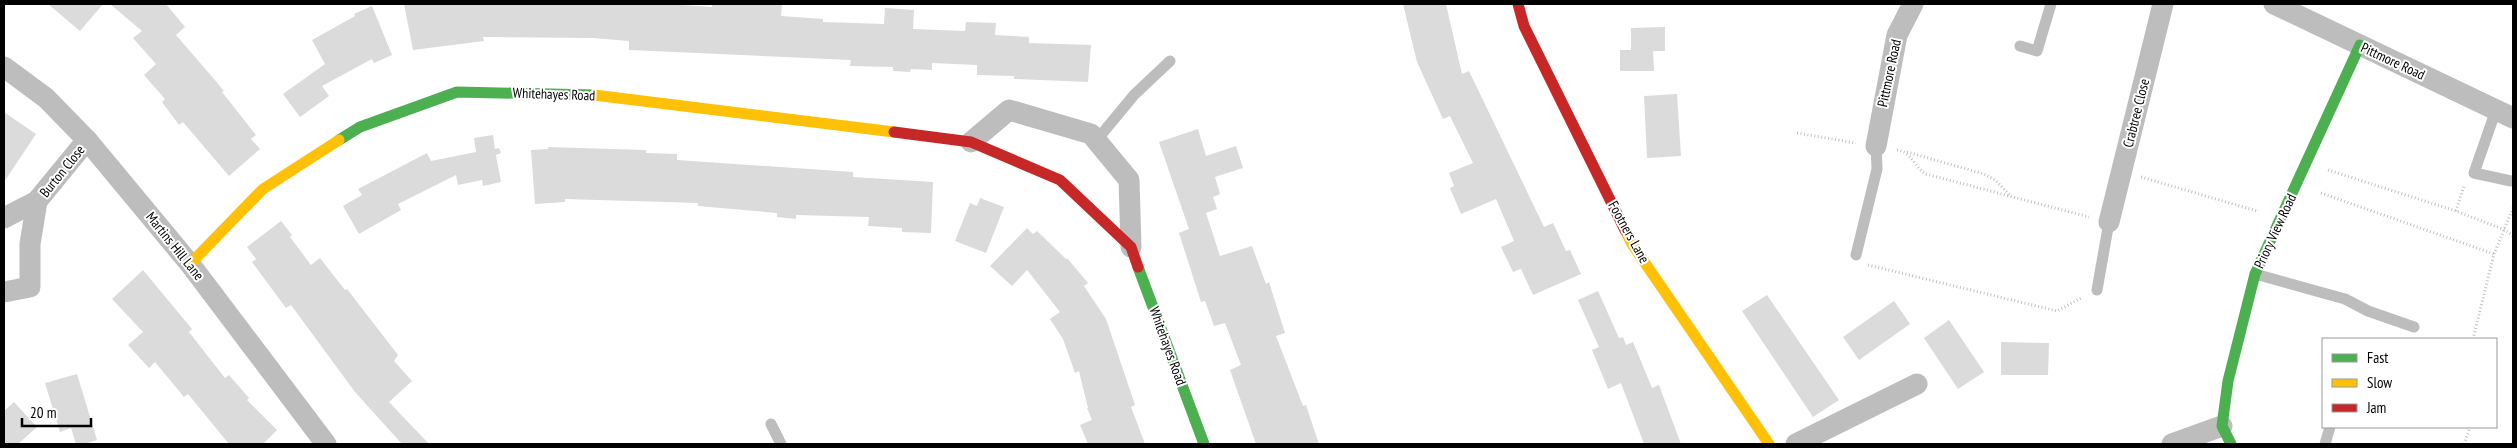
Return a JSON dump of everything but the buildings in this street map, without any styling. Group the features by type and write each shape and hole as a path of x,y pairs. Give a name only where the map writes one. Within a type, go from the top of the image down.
{"street":[{"name":"Footners Lane","path":"1518,4 1524,26 1632,244 1769,444"},
{"name":"Pittmore Road","path":"1876,146 1897,35 1907,11 1913,4"},
{"name":"Crabtree Close","path":"2110,222 2163,4"},
{"name":"Pittmore Road","path":"2274,4 2504,114"},
{"name":"Priory View Road","path":"2172,444 2226,435 2228,381 2255,274 2360,46"},
{"name":"Martins Hill Lane","path":"4,67 46,98 87,140 190,264 326,444"},
{"name":"Whitehayes Road","path":"190,264 263,189 360,127 457,92 581,93 971,142 1060,180 1131,247"},
{"name":"Whitehayes Road","path":"971,142 1009,110 1091,134 1129,180 1131,247 1204,444"},
{"name":"Burton Close","path":"4,218 37,201 87,140"},
{"name":"Burton Close","path":"4,292 30,287 30,244 37,201"},
{"path":"1796,444 1917,384"}],"lane":[{"path":"2020,46 2037,52 2051,4"},
{"path":"1096,141 1134,95 1170,61"},
{"path":"2504,114 2474,172 2511,181"},
{"path":"1856,255 1878,169 1876,146"},
{"path":"2097,290 2110,222"},
{"path":"2255,274 2345,299 2368,311 2414,327"},
{"path":"771,424 781,444"},
{"path":"2325,444 2330,428"}],"path":[{"path":"1797,133 1902,150 1984,174 1995,180 2011,197"},
{"path":"1902,150 1909,154 1920,171 1926,174 2110,222"},
{"path":"2306,163 2456,212 2505,230 2513,236"},
{"path":"2121,171 2281,218"},
{"path":"2456,212 2466,180 2474,172"},
{"path":"2315,199 2322,192 2494,254"},
{"path":"2473,338 2494,254 2513,208"},
{"path":"1856,255 1864,264 2057,311 2097,290"},
{"path":"2464,444 2470,428"}],"traffic: fast":[{"path":"2231,444 2222,426 2228,381 2255,274 2360,45"},
{"path":"339,140 360,127 457,92 594,95"},
{"path":"1138,267 1204,444"}],"traffic: slow":[{"path":"594,95 894,132"},
{"path":"190,264 263,189 339,140"},
{"path":"1625,230 1632,244 1769,444"}],"traffic: jam":[{"path":"1518,4 1524,26 1625,230"},
{"path":"894,132 971,142 1060,180 1131,247 1138,267"}]}
